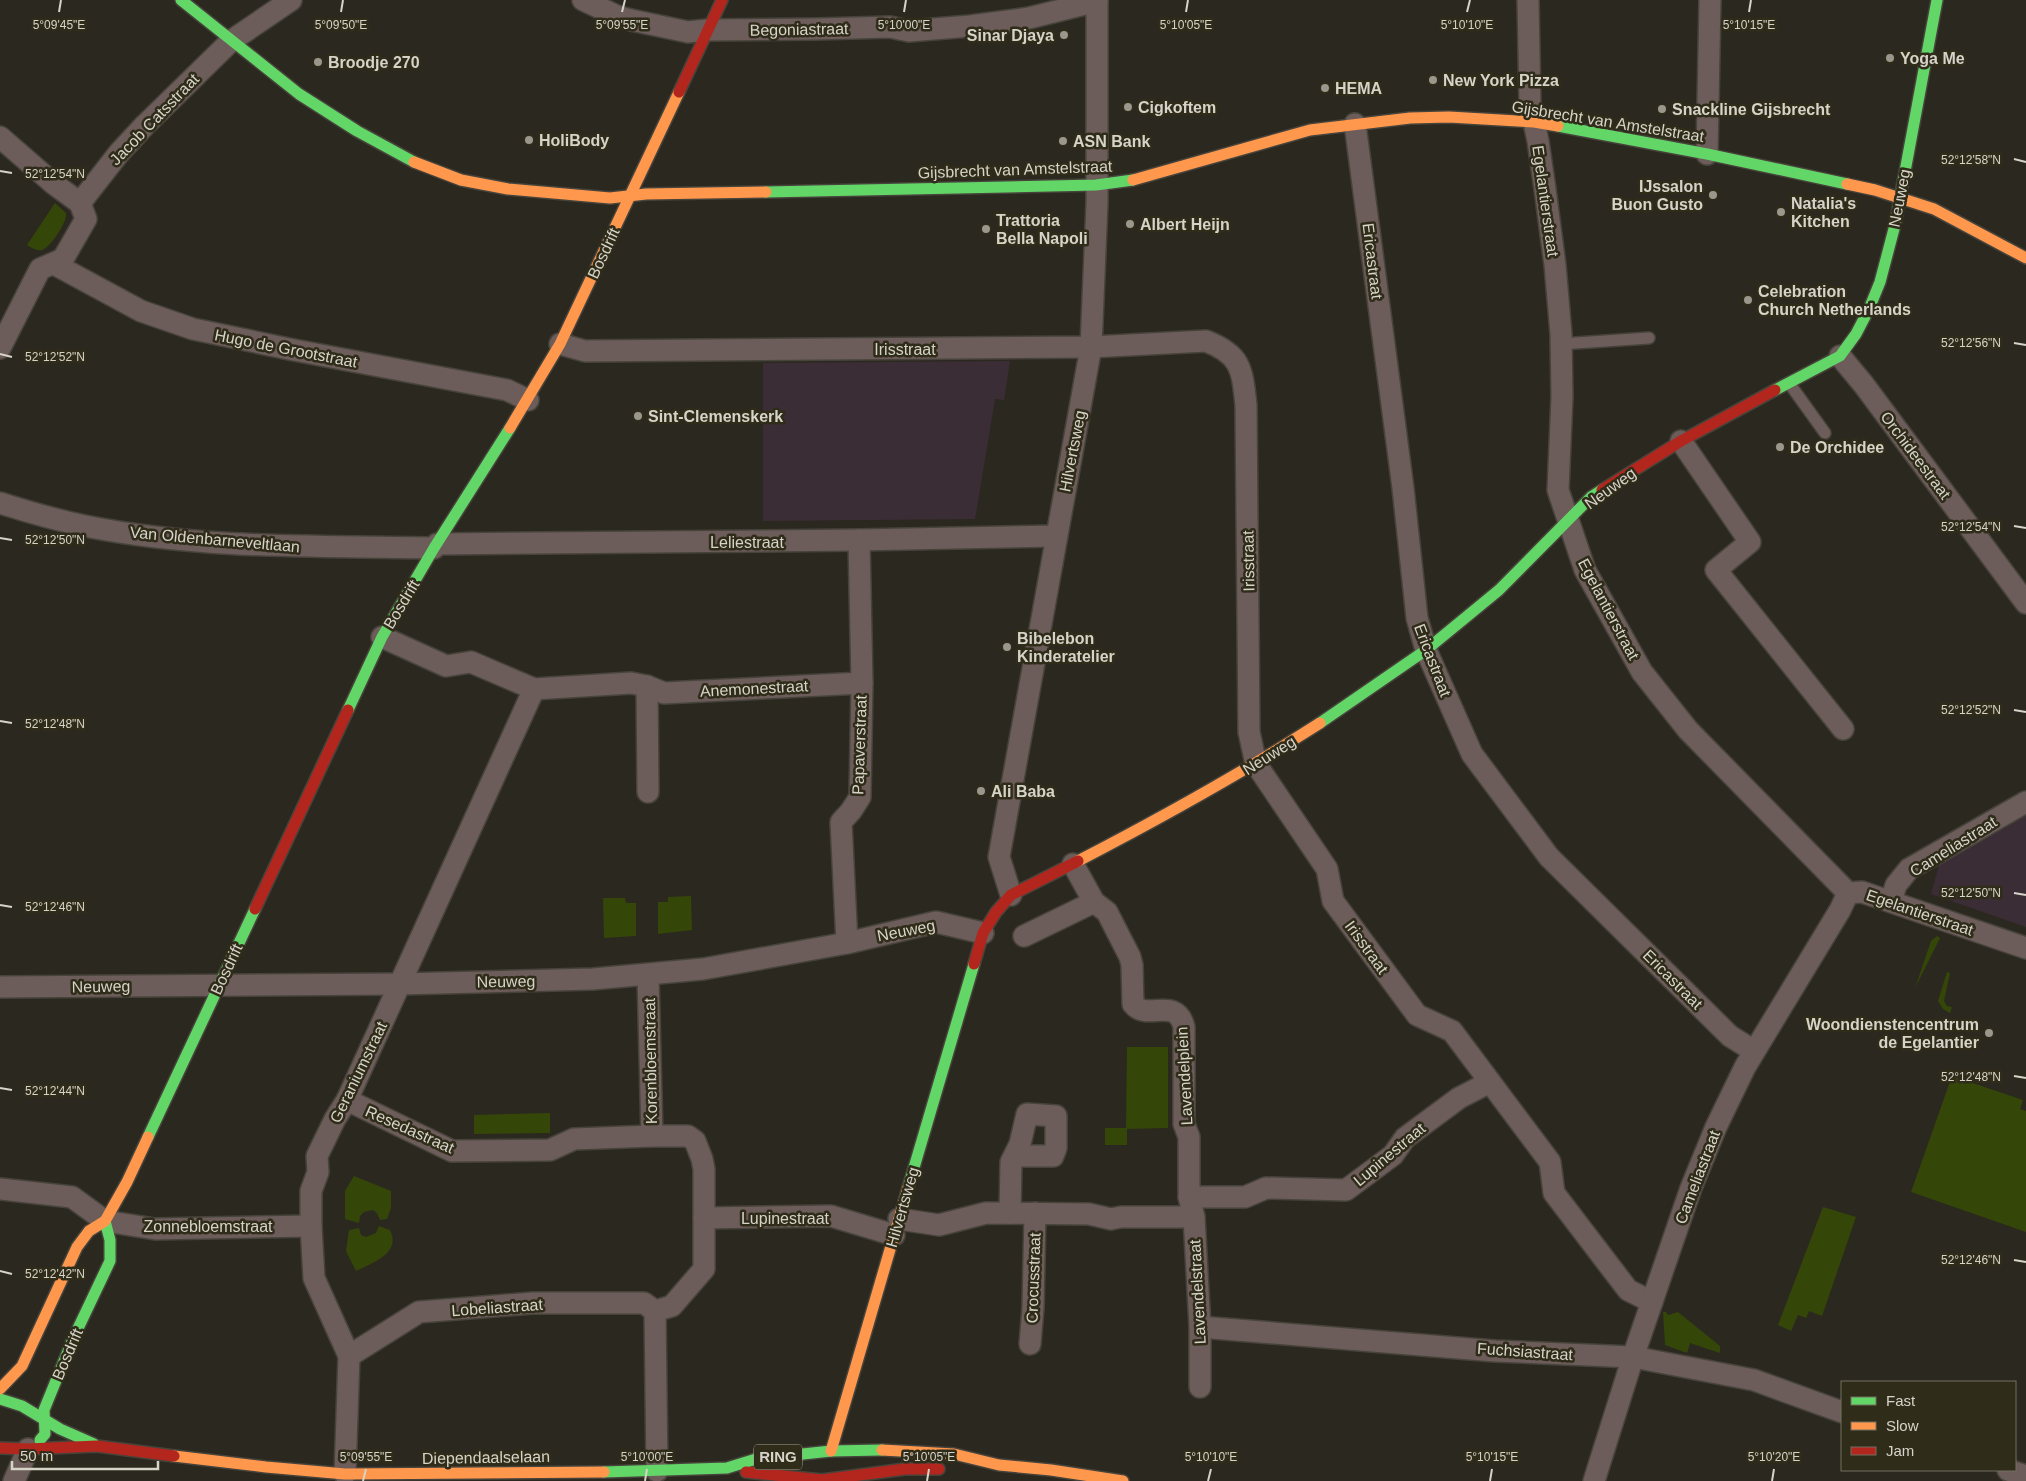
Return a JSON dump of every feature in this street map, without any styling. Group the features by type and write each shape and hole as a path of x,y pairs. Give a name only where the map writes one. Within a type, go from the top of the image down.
{"street":[{"name":"Gijsbrecht van Amstelstraat","path":"181,0 300,94 357,131 418,164 461,180 508,189 610,198 646,194 1096,186 1139,178 1211,160 1310,130 1410,118 1448,117 1534,122 1707,154 1875,190 1934,209 2026,258"},
{"name":"Jacob Catsstraat","path":"80,203 120,152 145,125 231,41 291,0"},
{"name":"Begoniastraat","path":"583,0 617,16 654,26 688,32 707,30 890,27 909,31 970,26 1029,18 1097,0"},
{"name":"Bosdrift","path":"0,1389 22,1366 77,1247 89,1231 105,1221 127,1182 382,636 528,400 560,344 722,0"},
{"name":"Hilvertsweg","path":"1011,895 999,857 1056,536 1092,347 1096,186 1097,0"},
{"name":"Egelantierstraat","path":"1528,0 1530,104 1544,179 1555,265 1561,344 1562,397 1558,490 1584,570 1642,672 1688,730 1848,893 1862,892 1890,900 2026,948"},
{"path":"1707,154 1710,0"},
{"name":"Neuweg","path":"0,987 400,984 593,979 703,970 846,943 936,922 983,933 996,912 1011,895 1169,814 1256,764 1346,706 1426,650 1499,590 1569,522 1591,497 1681,441 1840,356 1854,340 1877,287 1886,260 1900,198 1937,0"},
{"name":"Ericastraat","path":"1355,124 1403,488 1417,618 1426,650 1472,754 1549,857 1730,1036 1754,1051"},
{"path":"0,137 54,184 80,203 86,218 63,259 40,269 0,348"},
{"name":"Hugo de Grootstraat","path":"54,264 141,311 193,329 277,347 507,390 528,400"},
{"name":"Irisstraat","path":"560,344 585,351 1092,347 1206,342 1223,348 1232,355 1243,376 1246,405 1249,732 1256,764 1327,870 1333,901 1417,1015 1452,1031 1550,1162 1554,1193 1628,1290 1652,1302"},
{"name":"Orchideestraat","path":"1840,356 1864,385 2026,603"},
{"path":"1681,441 1750,542 1716,570 1843,729"},
{"name":"Van Oldenbarneveltlaan","path":"0,503 84,526 173,539 278,546 436,546"},
{"name":"Leliestraat","path":"436,546 1056,536"},
{"name":"Papaverstraat","path":"846,943 841,822 860,798 862,683 860,540"},
{"name":"Anemonestraat","path":"382,636 446,666 472,662 534,689 631,683 647,686 664,693 862,683"},
{"path":"647,686 648,792"},
{"name":"Geraniumstraat","path":"345,1474 349,1356 314,1278 311,1226 312,1191 318,1172 317,1156 335,1119 347,1100 534,689"},
{"name":"Cameliastraat","path":"1890,900 1896,885 1909,869 2026,802"},
{"path":"1024,936 1094,902 1073,864"},
{"name":"Cameliastraat","path":"1594,1481 1633,1357 1691,1188 1716,1127 1754,1051 1840,910 1848,893"},
{"name":"Lavendelplein","path":"1094,902 1107,912 1130,957 1133,1004 1136,1008 1168,1010 1175,1012 1181,1017 1184,1028 1184,1124 1189,1137 1191,1207"},
{"name":"Hilvertsweg","path":"822,1480 983,933"},
{"name":"Korenbloemstraat","path":"648,975 652,1136 688,1136 695,1141 704,1169 704,1269 672,1306 655,1311"},
{"name":"Lupinestraat","path":"704,1218 831,1216 896,1227 939,1225 986,1213 1089,1214 1112,1219 1245,1197 1266,1188 1346,1190 1393,1155 1406,1138 1436,1115 1459,1098 1490,1082"},
{"name":"Resedastraat","path":"347,1100 452,1151 550,1150 574,1139 652,1136"},
{"path":"1010,1213 1011,1162 1014,1156 1020,1144 1027,1111 1056,1116 1056,1148 1054,1156 1014,1156"},
{"path":"0,1189 72,1196 105,1221"},
{"name":"Lavendelstraat","path":"1191,1207 1200,1327 1200,1387"},
{"name":"Crocusstraat","path":"1030,1344 1033,1308 1035,1213"},
{"name":"Bosdrift","path":"14,1481 28,1449 37,1444 45,1434 44,1410 73,1339 110,1261 110,1240 105,1221"},
{"name":"Zonnebloemstraat","path":"105,1221 155,1229 311,1226"},
{"name":"Lobeliastraat","path":"349,1356 419,1312 542,1303 644,1303 655,1311"},
{"path":"655,1311 657,1471"},
{"name":"Fuchsiastraat","path":"1200,1327 1495,1351 1633,1357 1754,1380 1841,1412"},
{"name":"Diependaalselaan","path":"0,1399 22,1406 60,1429 97,1446"},
{"name":"Diependaalselaan","path":"0,1448 28,1449 97,1446 265,1474 451,1477 727,1468 756,1460 831,1452 890,1450 954,1454 999,1465 1051,1470 1123,1481"},
{"name":"Diependaalselaan","path":"727,1468 756,1474 822,1480 905,1470 956,1469 999,1465"},
{"path":"2011,1471 2026,1476"}],"lane":[{"path":"1561,344 1649,338"},
{"path":"1789,383 1825,433"}],"shaded area":[{"path":"1010,361 1004,400 995,399 975,519 763,521 763,363"},
{"path":"2026,815 2026,927 1931,894 1940,862"}],"green space":[{"path":"55,203 66,213 64,222 54,240 42,250 36,250 27,245"},
{"path":"691,896 692,930 658,934 658,902 668,902 668,897"},
{"path":"603,898 625,898 626,903 636,903 636,936 604,938"},
{"path":"1937,936 1940,938 1915,988 1931,941"},
{"path":"1947,972 1950,973 1944,1001 1947,1006 1952,1007 1950,1013 1943,1009 1938,1001"},
{"path":"1127,1047 1168,1047 1168,1128 1127,1129 1127,1145 1105,1145 1105,1128 1126,1128"},
{"path":"1952,1076 2023,1100 2020,1109 2026,1111 2026,1232 1911,1192"},
{"path":"550,1113 550,1133 474,1134 474,1115"},
{"path":"354,1176 391,1191 391,1208 387,1219 380,1220 377,1213 373,1210 364,1212 360,1216 359,1223 345,1219 345,1191"},
{"path":"1823,1207 1856,1217 1822,1316 1809,1311 1806,1318 1798,1315 1791,1331 1778,1325"},
{"path":"379,1226 390,1230 393,1238 389,1251 377,1261 356,1271 346,1251 349,1230 359,1228 361,1235 366,1237 376,1233"},
{"path":"1663,1312 1666,1312 1668,1315 1678,1312 1720,1346 1720,1353 1690,1343 1687,1353 1665,1345"}],"traffic: fast":[{"path":"181,0 299,94 357,131 414,162"},
{"path":"1775,390 1840,356 1856,334 1869,309 1880,282 1895,225 1937,0"},
{"path":"1558,126 1707,154 1847,184"},
{"path":"766,192 1096,185 1133,180"},
{"path":"348,710 382,637 434,548 510,428"},
{"path":"1320,723 1426,650 1499,590 1591,497 1602,490"},
{"path":"148,1137 255,909"},
{"path":"908,1188 974,964"},
{"path":"40,1440 45,1434 44,1410 73,1339 110,1261 110,1240 105,1221"},
{"path":"0,1399 22,1406 60,1429 94,1444"},
{"path":"604,1472 727,1468 756,1459 831,1451 882,1450"}],"traffic: slow":[{"path":"510,428 560,344 679,92"},
{"path":"1133,180 1310,130 1410,118 1449,117 1534,122 1558,126"},
{"path":"414,162 461,180 508,189 610,198 646,194 766,192"},
{"path":"1847,184 1875,190 1934,209 2026,258"},
{"path":"1078,861 1201,795 1320,723"},
{"path":"0,1389 22,1366 77,1247 89,1231 105,1221 127,1182 148,1137"},
{"path":"831,1451 908,1188"},
{"path":"882,1450 954,1454 999,1465 1051,1470 1123,1481"},
{"path":"174,1456 345,1474 604,1472"}],"traffic: jam":[{"path":"679,92 722,0"},
{"path":"1602,490 1681,441 1775,390"},
{"path":"255,909 348,710"},
{"path":"974,964 983,933 996,912 1011,895 1078,861"},
{"path":"0,1448 28,1449 97,1446 174,1456"},
{"path":"746,1472 822,1480 905,1469 939,1469"}],"place":[{"name":"Sinar Djaya","path":"1064,35"},
{"name":"Yoga Me","path":"1890,58"},
{"name":"Broodje 270","path":"318,62"},
{"name":"New York Pizza","path":"1433,80"},
{"name":"HEMA","path":"1325,88"},
{"name":"Cigkoftem","path":"1128,107"},
{"name":"Snackline Gijsbrecht","path":"1662,109"},
{"name":"HoliBody","path":"529,140"},
{"name":"ASN Bank","path":"1063,141"},
{"name":"IJssalon Buon Gusto","path":"1713,195"},
{"name":"Natalia's Kitchen","path":"1781,212"},
{"name":"Albert Heijn","path":"1130,224"},
{"name":"Trattoria Bella Napoli","path":"986,229"},
{"name":"Celebration Church Netherlands","path":"1748,300"},
{"name":"Sint-Clemenskerk","path":"638,416"},
{"name":"De Orchidee","path":"1780,447"},
{"name":"Bibelebon Kinderatelier","path":"1007,647"},
{"name":"Ali Baba","path":"981,791"},
{"name":"Woondienstencentrum de Egelantier","path":"1989,1033"}]}
